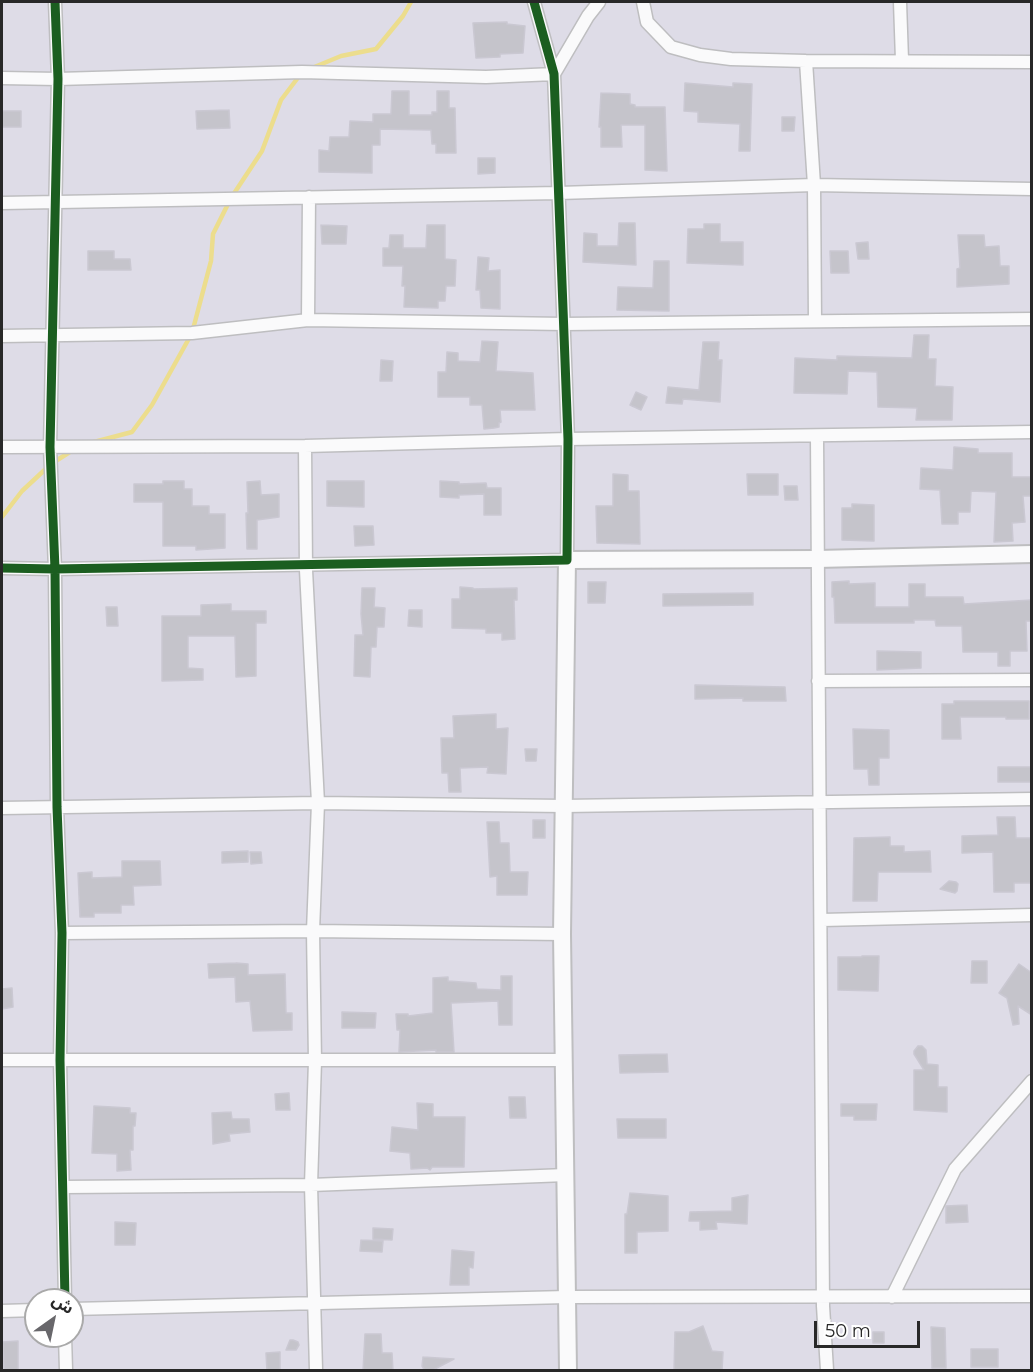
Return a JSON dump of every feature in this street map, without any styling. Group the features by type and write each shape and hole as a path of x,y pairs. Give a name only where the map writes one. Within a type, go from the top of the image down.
{"main road":[{"path":"568,1371 562,934 567,560 817,559 1032,554"}],"street":[{"path":"55,2 58,79 50,447 55,569 57,807 62,933 60,1060 65,1288"},
{"path":"2,568 567,560 568,439 554,74 534,2"},
{"path":"554,74 588,15 599,2"},
{"path":"643,2 647,22 670,47 700,55 731,59 806,61 1032,62"},
{"path":"900,2 902,60"},
{"path":"806,61 814,185 815,321"},
{"path":"2,78 58,79 302,72 486,77 554,74"},
{"path":"2,203 559,193 814,185 1032,189"},
{"path":"308,320 309,197"},
{"path":"2,336 192,333 308,320 564,324 1032,319"},
{"path":"2,447 305,446 568,439 1032,432"},
{"path":"817,437 823,1297 827,1371"},
{"path":"305,446 306,565 318,803 313,932 315,1061 311,1185 316,1371"},
{"path":"818,681 1032,680"},
{"path":"2,808 318,803 564,806 1032,799"},
{"path":"822,920 1032,915"},
{"path":"62,933 562,934"},
{"path":"2,1060 565,1060"},
{"path":"892,1297 955,1169 1032,1080"},
{"path":"63,1187 311,1185 566,1175"},
{"path":"84,1310 567,1298 1032,1296"},
{"path":"2,1311 24,1310"},
{"path":"65,1348 66,1371"}],"building":[{"path":"507,22 507,24 525,26 523,53 476,58 473,23"},
{"path":"685,83 733,87 733,83 752,84 750,151 739,151 740,124 698,122 698,112 684,111"},
{"path":"392,91 409,91 409,115 432,115 432,112 437,112 437,91 449,91 449,108 455,108 456,153 436,153 436,144 432,144 431,130 380,129 380,145 372,145 372,173 319,172 319,150 329,151 330,137 349,137 350,121 373,122 373,114 391,114"},
{"path":"601,93 630,94 630,104 635,107 665,107 667,171 645,170 645,125 621,125 622,147 601,147 601,127 599,127"},
{"path":"229,110 230,128 197,129 196,111"},
{"path":"2,111 21,111 21,127 2,127"},
{"path":"782,117 795,117 794,131 782,131"},
{"path":"478,158 495,158 495,173 478,174"},
{"path":"619,223 635,223 636,265 583,262 584,233 597,234 597,246 618,246"},
{"path":"704,224 720,224 720,242 743,242 743,265 687,263 688,229 704,229"},
{"path":"321,225 347,226 346,244 322,244"},
{"path":"427,225 445,225 445,259 456,260 455,286 446,286 445,301 438,301 438,308 404,307 403,266 383,266 383,248 389,248 390,235 403,235 403,248 426,248"},
{"path":"958,235 984,235 985,247 999,246 1000,266 1009,266 1009,284 957,287 957,269 960,268"},
{"path":"868,242 869,259 858,259 856,243"},
{"path":"88,251 114,251 114,259 130,259 131,270 88,270"},
{"path":"830,251 848,251 849,273 831,273"},
{"path":"478,257 489,258 488,271 500,270 500,309 481,308 480,290 476,290"},
{"path":"654,261 669,261 669,311 617,310 618,287 653,288"},
{"path":"914,335 929,335 928,359 936,359 935,386 953,387 952,420 916,420 917,408 878,407 877,372 848,371 847,394 794,393 795,358 837,360 837,356 912,358"},
{"path":"482,341 498,342 496,371 533,373 535,410 500,410 499,427 484,429 482,405 470,405 470,397 438,397 438,372 446,372 447,352 458,353 458,361 480,362"},
{"path":"703,342 719,342 718,360 722,360 720,402 683,399 682,404 666,403 668,387 699,390"},
{"path":"381,360 393,361 392,381 380,381"},
{"path":"636,392 647,397 641,410 630,405"},
{"path":"954,447 978,449 978,453 1012,453 1012,477 1032,477 1032,496 1023,496 1025,522 1012,523 1013,541 994,542 996,492 971,491 970,512 958,512 958,524 942,524 940,490 920,489 921,468 953,470"},
{"path":"613,474 628,475 628,491 639,491 640,544 597,543 596,506 613,506"},
{"path":"747,474 778,474 778,495 748,495"},
{"path":"163,481 184,481 184,489 192,489 192,506 209,506 209,514 225,514 225,548 196,550 196,546 163,546 163,502 134,502 134,484 163,484"},
{"path":"260,481 261,495 279,494 279,517 257,520 257,549 247,549 247,482"},
{"path":"327,481 364,481 364,507 327,506"},
{"path":"440,481 459,482 459,484 486,483 487,488 501,488 501,515 484,515 484,494 459,495 459,498 440,497"},
{"path":"784,486 797,486 798,500 785,500"},
{"path":"852,504 874,505 874,541 842,540 842,508 852,508"},
{"path":"354,526 373,526 374,545 355,546"},
{"path":"849,581 849,584 875,583 875,607 909,607 909,584 925,584 925,597 963,597 964,604 1032,600 1032,621 1026,621 1027,651 1010,651 1010,666 998,666 998,652 963,652 962,626 936,626 935,620 914,620 914,623 835,623 832,582"},
{"path":"588,582 606,582 605,603 588,603"},
{"path":"460,587 517,588 517,600 514,600 515,639 502,640 502,633 486,633 486,629 452,628 452,599 460,599"},
{"path":"362,588 375,588 374,607 385,608 384,627 377,627 376,647 371,647 370,677 354,676 355,635 363,635"},
{"path":"753,593 753,605 663,606 663,594"},
{"path":"231,604 231,611 266,611 266,623 256,623 256,676 236,677 235,636 188,636 188,668 203,669 203,680 162,681 162,616 201,616 201,605"},
{"path":"106,607 117,607 118,626 107,626"},
{"path":"409,610 422,610 422,627 408,626"},
{"path":"877,651 921,652 921,668 877,670"},
{"path":"695,685 785,687 786,701 743,701 743,698 695,699"},
{"path":"954,701 1029,701 1029,719 960,717 961,739 942,739 942,704 954,704"},
{"path":"496,714 496,729 508,728 506,774 487,773 488,767 460,768 461,792 449,792 448,773 442,773 441,738 454,738 453,716"},
{"path":"853,729 889,730 889,758 879,758 879,785 869,785 868,769 854,769"},
{"path":"525,749 537,749 536,761 526,761"},
{"path":"998,767 1032,767 1032,782 998,782"},
{"path":"997,817 1015,817 1016,838 1032,838 1032,883 1014,883 1014,892 994,892 993,852 962,853 962,836 998,835"},
{"path":"533,820 545,820 545,838 533,838"},
{"path":"487,822 499,822 500,843 509,843 510,872 528,872 527,895 497,895 497,876 490,877"},
{"path":"890,837 890,846 904,846 904,852 930,851 931,872 878,872 877,901 853,901 854,838"},
{"path":"248,851 248,862 222,863 222,852"},
{"path":"250,852 261,852 262,863 251,864"},
{"path":"122,861 160,861 161,885 133,886 134,905 121,905 121,913 94,913 94,917 80,917 78,873 92,872 92,878 122,877"},
{"path":"949,881 958,884 955,893 940,889"},
{"path":"879,956 878,991 838,990 838,957"},
{"path":"972,961 987,961 987,983 971,983"},
{"path":"208,964 248,964 248,975 285,974 286,1013 292,1013 292,1030 253,1031 250,1001 236,1002 235,977 209,978"},
{"path":"1019,964 1032,973 1032,1015 1018,1006 1019,1024 1013,1025 1007,998 999,993"},
{"path":"501,976 512,976 512,1025 499,1025 498,1001 451,1003 454,1052 436,1052 436,1050 399,1052 400,1030 397,1030 396,1014 408,1014 408,1016 433,1013 433,978 448,977 448,981 476,983 477,989 501,990"},
{"path":"12,988 13,1007 2,1009 2,989"},
{"path":"342,1012 376,1013 375,1028 342,1028"},
{"path":"918,1046 926,1050 927,1064 938,1065 938,1087 947,1087 947,1112 914,1110 914,1070 924,1070 914,1054"},
{"path":"667,1054 668,1072 620,1073 619,1055"},
{"path":"289,1093 290,1110 276,1110 275,1094"},
{"path":"509,1097 525,1097 526,1118 510,1118"},
{"path":"417,1103 433,1104 433,1117 465,1117 464,1167 411,1169 410,1153 390,1151 392,1127 418,1130"},
{"path":"841,1104 877,1104 876,1120 854,1120 854,1116 841,1116"},
{"path":"94,1106 130,1108 130,1113 136,1113 135,1126 133,1126 133,1150 130,1150 131,1170 117,1171 117,1154 92,1153"},
{"path":"231,1112 232,1119 249,1119 250,1132 229,1134 230,1141 213,1144 212,1113"},
{"path":"617,1119 666,1119 666,1138 618,1138"},
{"path":"630,1193 668,1196 668,1231 637,1232 637,1253 625,1253 625,1214 627,1214"},
{"path":"748,1195 747,1224 716,1222 717,1229 700,1230 700,1221 689,1221 690,1212 732,1211 732,1198"},
{"path":"967,1205 968,1222 946,1223 946,1206"},
{"path":"115,1222 136,1223 135,1245 115,1245"},
{"path":"373,1228 393,1229 392,1240 373,1239"},
{"path":"361,1240 383,1241 382,1252 360,1251"},
{"path":"452,1250 474,1252 473,1268 469,1267 469,1285 450,1285"},
{"path":"703,1326 712,1351 723,1352 722,1371 674,1371 675,1332 689,1332"},
{"path":"931,1327 945,1328 946,1368 932,1368"},
{"path":"873,1332 884,1332 884,1343 873,1343"},
{"path":"365,1334 381,1334 382,1353 392,1353 393,1371 363,1371"},
{"path":"290,1340 298,1342 296,1350 286,1350"},
{"path":"18,1341 18,1371 4,1371 3,1342"},
{"path":"971,1349 998,1349 998,1367 971,1367"},
{"path":"280,1352 280,1371 267,1371 266,1353"},
{"path":"423,1357 454,1359 431,1371 425,1371 422,1366"}],"waterway":[{"path":"312,68 341,56 376,49 403,16 411,2"},
{"path":"94,442 132,432 152,405 192,333 211,261 213,234 231,198 262,151 281,100 300,75"},
{"path":"2,517 22,491 51,464 73,450"}],"cycle path":[{"path":"55,2 58,79 50,447 55,569 57,807 62,933 60,1060 65,1288"},
{"path":"2,568 567,560 568,439 554,74 534,2"}]}
